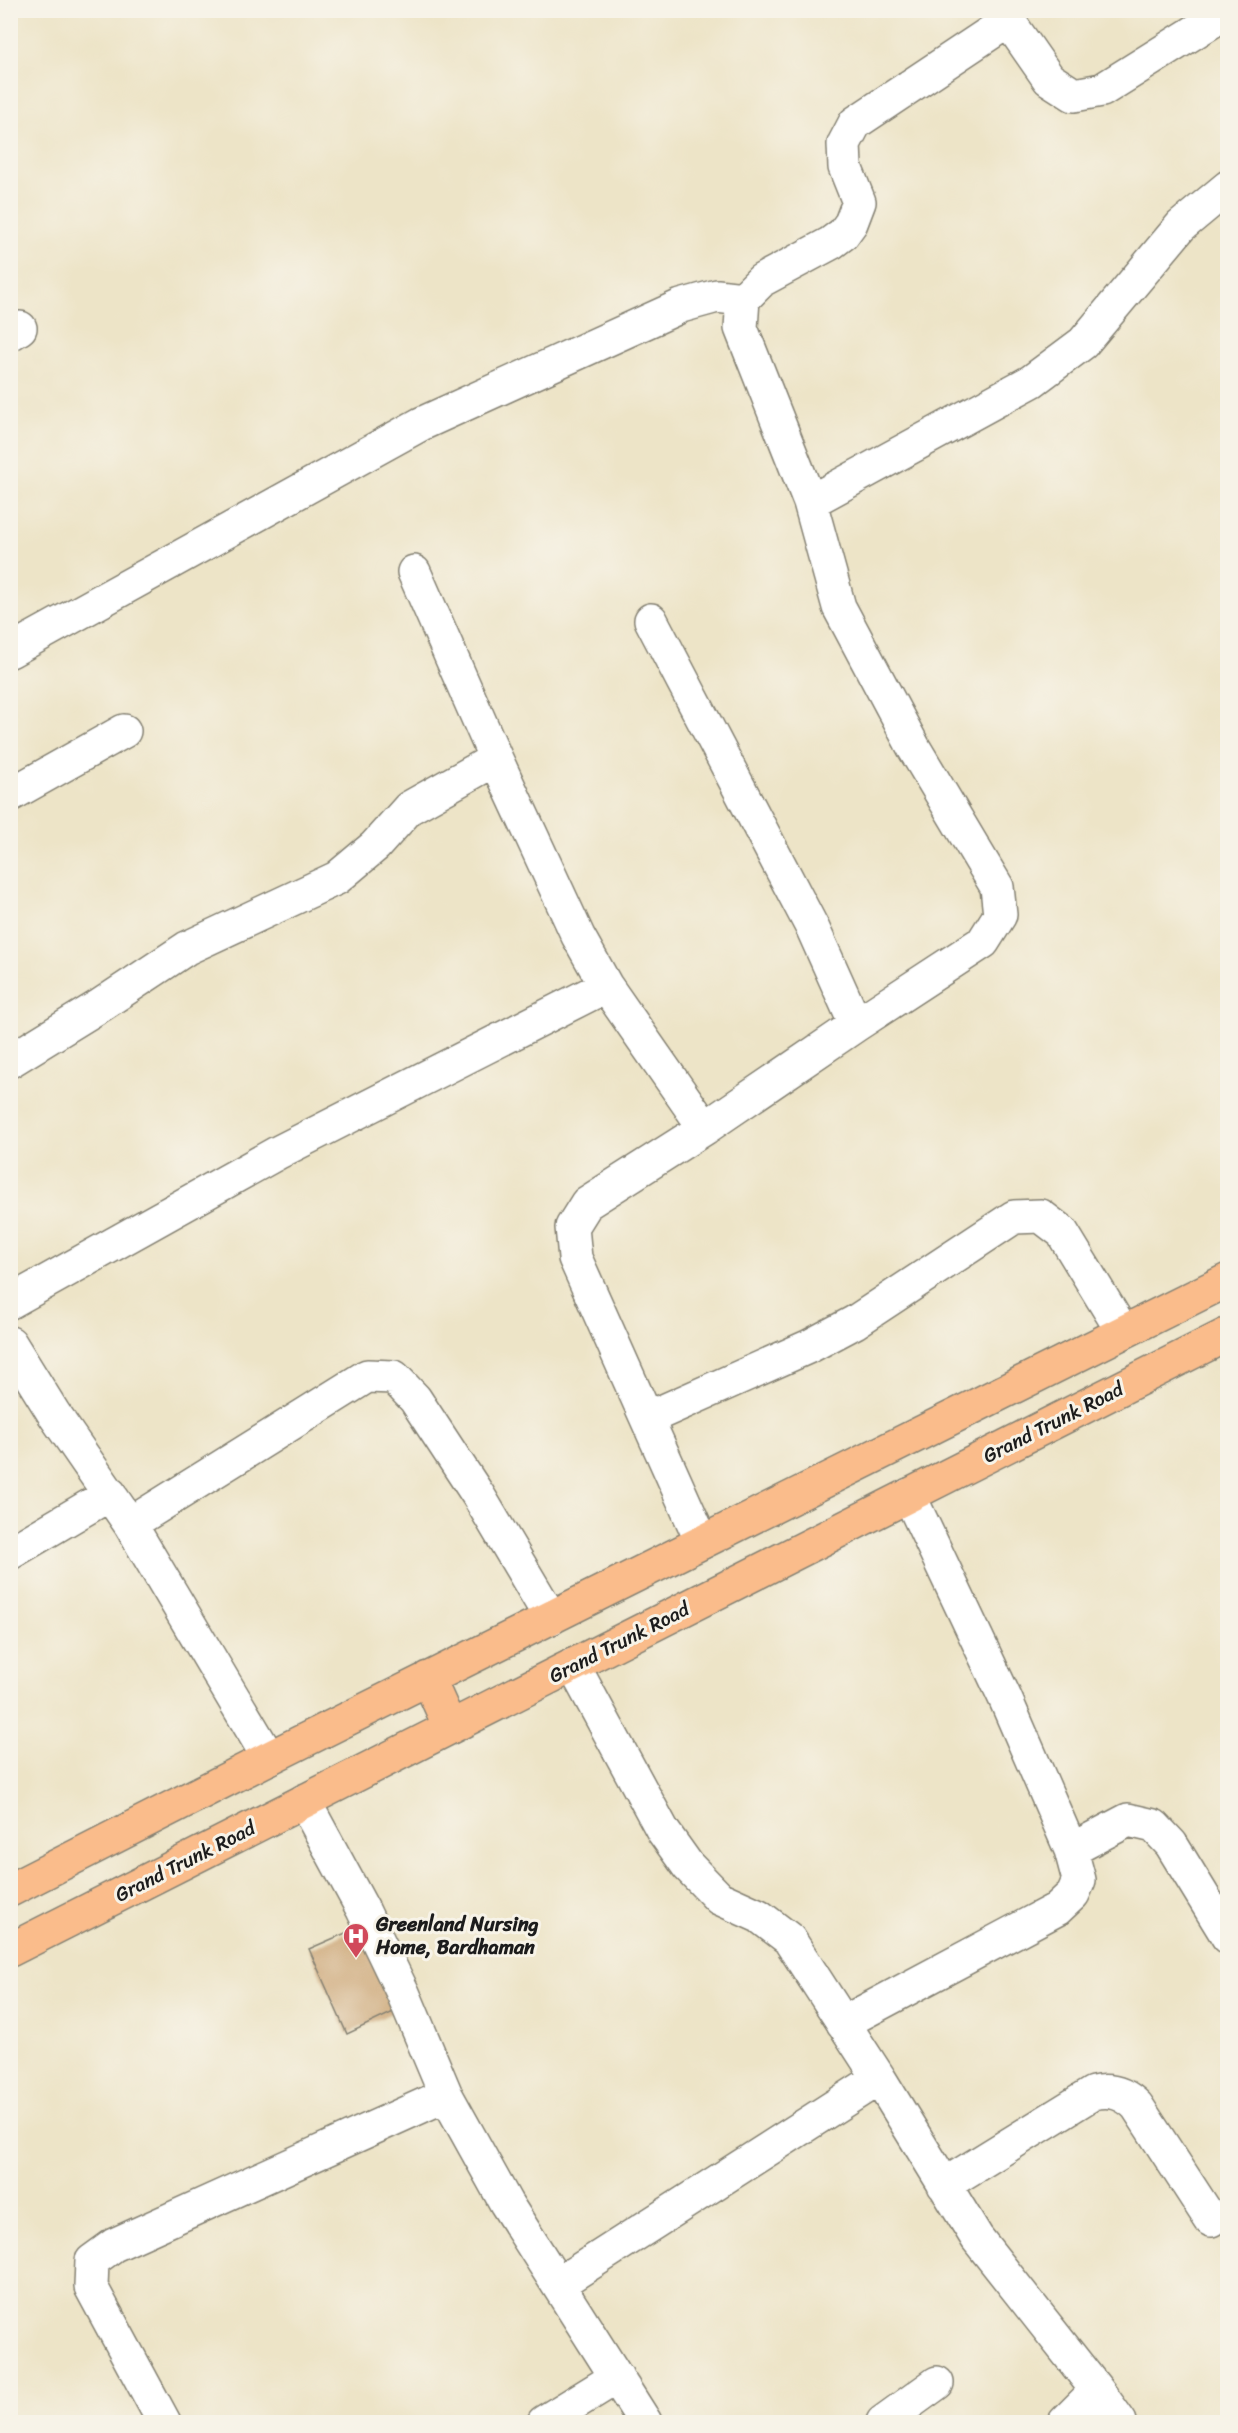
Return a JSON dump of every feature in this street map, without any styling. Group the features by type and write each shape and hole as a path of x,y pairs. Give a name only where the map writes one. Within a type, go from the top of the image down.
{"main road":[{"path":"10,1890 428,1678 1227,1280"},
{"name":"Grand Trunk Road","path":"10,1950 1227,1334"},
{"path":"428,1678 450,1727"}],"street":[{"path":"702,1542 574,1258 572,1227 587,1203 705,1128 983,942 1000,915 997,887 914,748 839,607 810,502 741,328 743,299 762,280 831,243 843,234 850,223 858,202 845,167 844,144 855,123 1004,16 1049,79 1074,95 1102,90 1227,11"},
{"path":"810,502 1032,381 1066,356 1083,343 1181,226 1227,187"},
{"path":"10,651 421,424 681,306 717,296 743,299"},
{"path":"414,572 496,759 578,936 606,986 705,1128"},
{"path":"651,620 813,929 856,1025"},
{"path":"10,795 124,731"},
{"path":"10,1061 187,948 291,902 337,878 375,846 409,808 496,759"},
{"path":"10,1302 276,1153 606,986"},
{"path":"648,1418 810,1346 855,1322 1014,1217 1041,1216 1062,1232 1123,1332"},
{"path":"10,1343 54,1414 130,1524 269,1758"},
{"path":"130,1524 367,1376 394,1377 415,1399 459,1466 551,1618"},
{"path":"10,1553 110,1494"},
{"path":"843,2023 1056,1909 1073,1894 1079,1880 1071,1850 1005,1698 909,1495"},
{"path":"573,1665 663,1830 688,1866 719,1898 759,1916 789,1939 879,2078 977,2238 1120,2422"},
{"path":"304,1801 388,1962 446,2095 506,2203 645,2422"},
{"path":"1071,1850 1128,1820 1154,1826 1171,1844 1227,1937"},
{"path":"558,2284 879,2078"},
{"path":"944,2185 1092,2093 1104,2090 1128,2097 1137,2106 1211,2220"},
{"path":"164,2422 91,2287 92,2261 114,2245 446,2095"},
{"path":"544,2422 617,2378"},
{"path":"883,2422 937,2383"},
{"path":"1065,2422 1097,2390"}],"building":[{"path":"364,1925 402,2008 347,2034 309,1949"}],"place":[{"name":"Greenland Nursing Home, Bardhaman","path":"356,1959"}]}
